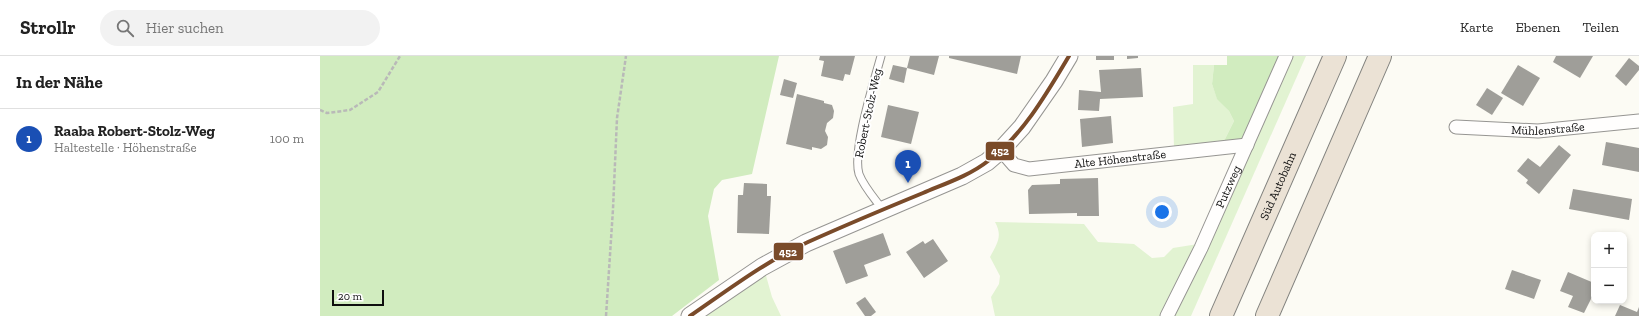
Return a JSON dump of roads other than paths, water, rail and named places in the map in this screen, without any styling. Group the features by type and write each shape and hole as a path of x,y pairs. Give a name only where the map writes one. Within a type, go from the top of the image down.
{"highway":[{"name":"Süd Autobahn","path":"1221,316 1335,56"},
{"path":"1267,316 1380,56"}],"street":[{"path":"690,316 762,267 806,243 962,176 987,162 1001,150 1022,127 1038,106 1069,56"},
{"name":"Putzweg","path":"1167,316 1201,248 1286,56"},
{"name":"Mühlenstraße","path":"1456,127 1538,131 1639,120"},
{"name":"Alte Höhenstraße","path":"1001,150 1014,165 1029,169 1247,145"}],"lane":[{"name":"Robert-Stolz-Weg","path":"880,56 862,129 857,164 863,182 884,210"}],"place":[{"name":"Raaba Robert-Stolz-Weg","path":"908,183"}]}
